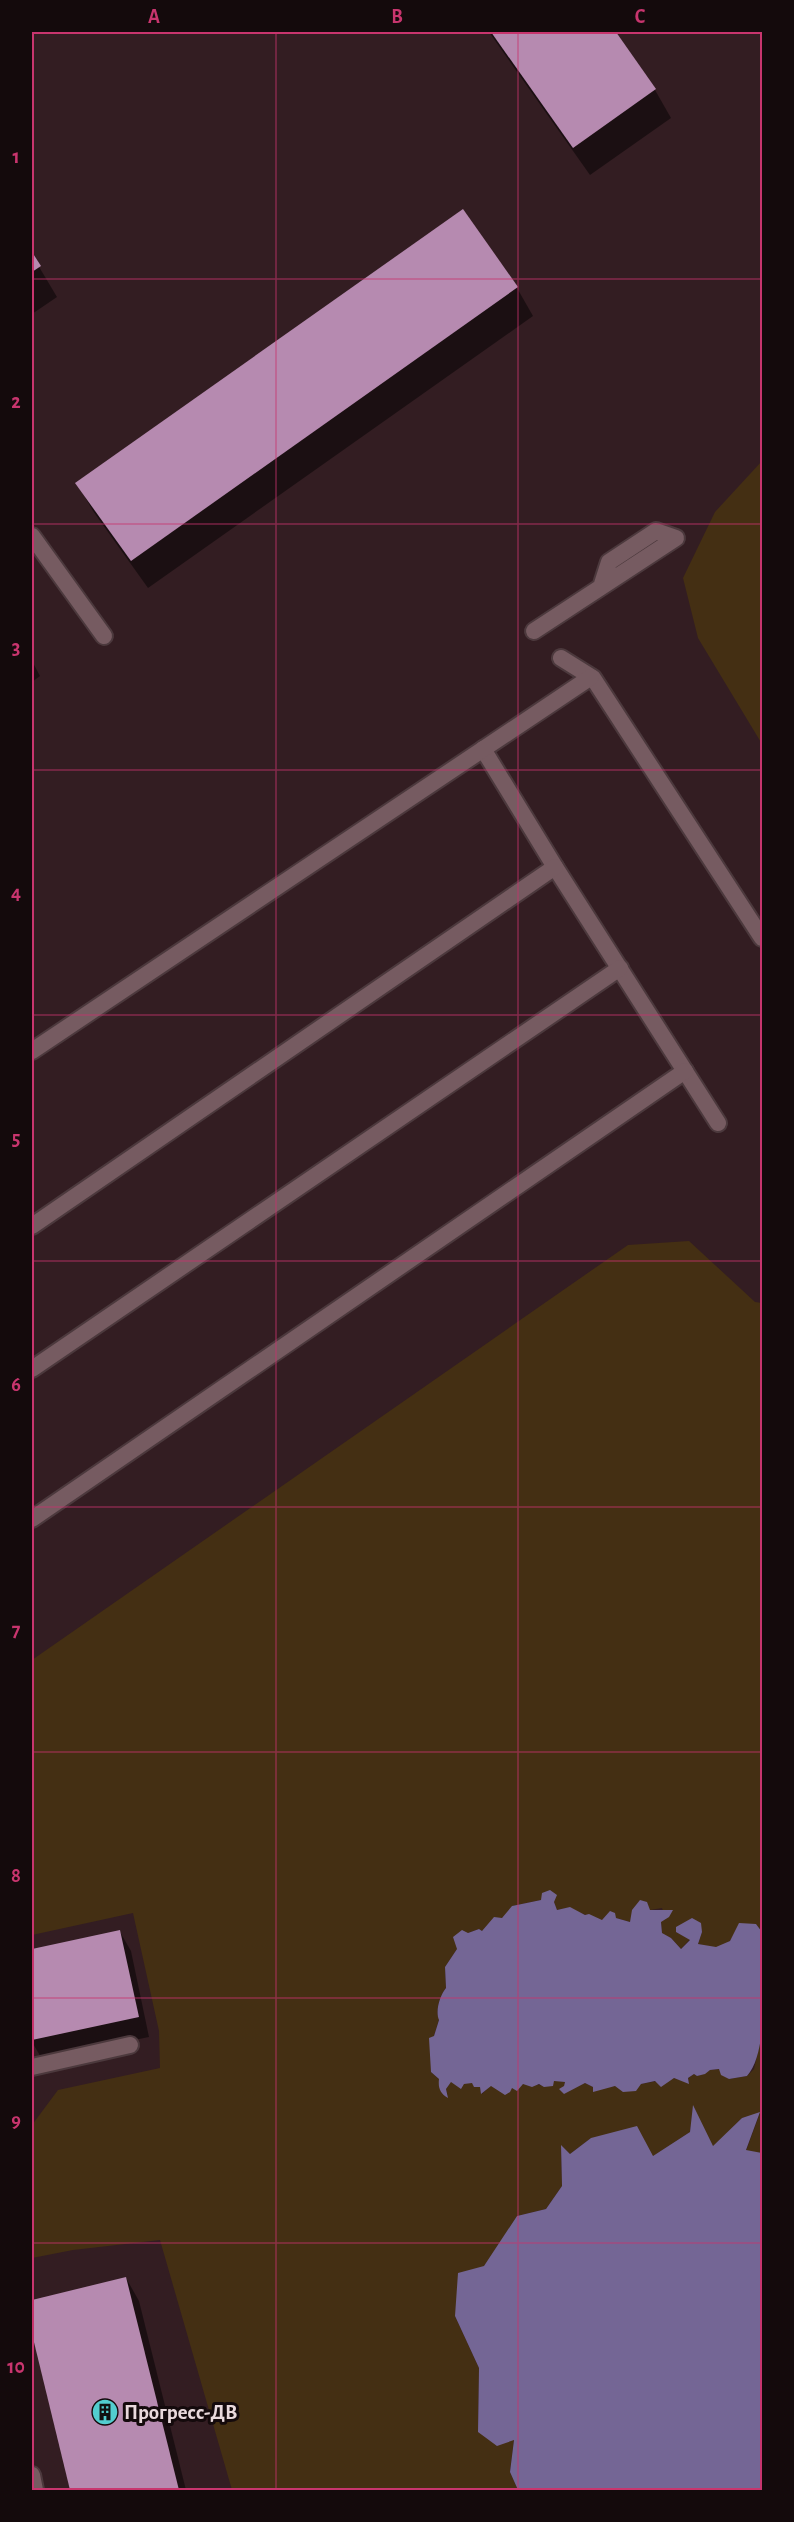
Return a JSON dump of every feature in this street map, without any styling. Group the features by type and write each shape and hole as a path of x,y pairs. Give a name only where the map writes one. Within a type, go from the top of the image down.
{"lane":[{"path":"32,536 104,636"},
{"path":"534,631 601,587"},
{"path":"561,658 591,677 762,938"},
{"path":"32,1051 591,677"},
{"path":"483,749 555,867 718,1123"},
{"path":"32,1226 555,867"},
{"path":"32,1369 620,968"},
{"path":"32,1519 685,1071"},
{"path":"32,2067 130,2045"},
{"path":"32,2475 35,2490"}],"shaded area":[{"path":"762,461 762,744 698,638 683,578 715,512"},
{"path":"689,1241 755,1302 762,1303 762,1932 756,1924 735,1934 730,1941 716,1948 698,1944 702,1932 692,1918 676,1932 690,1939 681,1949 671,1938 662,1934 661,1921 666,1919 662,1908 633,1917 630,1922 616,1918 603,1921 567,1908 557,1910 554,1902 541,1900 512,1906 508,1914 482,1931 479,1929 468,1933 456,1942 457,1949 445,1967 446,1988 438,2008 439,2019 434,2036 431,2072 439,2079 448,2097 446,2089 451,2081 472,2083 480,2087 482,2094 491,2085 502,2091 523,2084 553,2086 553,2080 565,2082 564,2086 576,2087 585,2083 593,2087 593,2091 604,2087 674,2078 689,2083 688,2078 694,2074 697,2076 719,2069 729,2079 747,2076 754,2069 762,2034 762,2153 746,2151 760,2113 742,2118 713,2147 693,2107 690,2132 652,2157 591,2138 570,2154 561,2146 562,2186 546,2209 517,2216 455,2316 479,2368 478,2432 514,2439 510,2472 518,2490 232,2490 160,2240 73,2250 32,2258 32,2125 58,2090 160,2068 159,2031 133,1913 32,1935 32,1660 628,1245"},
{"path":"550,1890 557,1895 554,1902 557,1910 570,1907 602,1920 610,1911 615,1913 616,1918 630,1922 632,1910 640,1900 647,1902 650,1910 673,1910 669,1917 661,1922 662,1933 671,1938 681,1949 690,1940 676,1932 676,1927 692,1918 701,1923 702,1932 698,1944 716,1947 730,1941 739,1923 756,1924 762,1932 764,2008 759,2048 747,2076 729,2079 721,2075 719,2069 697,2076 694,2074 688,2078 689,2084 674,2078 661,2087 655,2081 641,2084 636,2091 623,2092 615,2086 593,2092 593,2087 585,2083 564,2094 559,2089 564,2086 565,2082 554,2081 553,2086 544,2087 539,2084 532,2087 523,2084 517,2091 512,2088 505,2095 491,2086 481,2094 480,2087 474,2087 472,2083 464,2084 461,2089 451,2082 446,2089 448,2098 443,2094 439,2088 439,2079 431,2072 429,2038 434,2036 439,2020 439,2003 446,1988 445,1967 457,1949 453,1937 462,1930 468,1933 479,1929 482,1931 494,1917 502,1918 512,1906 541,1900 542,1893"},
{"path":"693,2105 713,2146 742,2118 760,2112 746,2150 762,2153 762,2490 518,2490 510,2472 514,2440 497,2446 478,2432 479,2368 455,2316 458,2273 484,2266 517,2216 546,2209 562,2186 561,2145 570,2154 591,2138 637,2126 653,2156 690,2132"}],"building":[{"path":"491,32 616,32 656,89 573,148"},
{"path":"463,209 518,287 131,561 75,483"},
{"path":"32,252 41,266 32,272"},
{"path":"120,1930 139,2017 32,2040 32,1949"},
{"name":"Прогресс-ДВ","path":"126,2277 179,2490 70,2490 32,2334 32,2300"}],"place":[{"name":"Прогресс-ДВ","path":"105,2412"}]}
